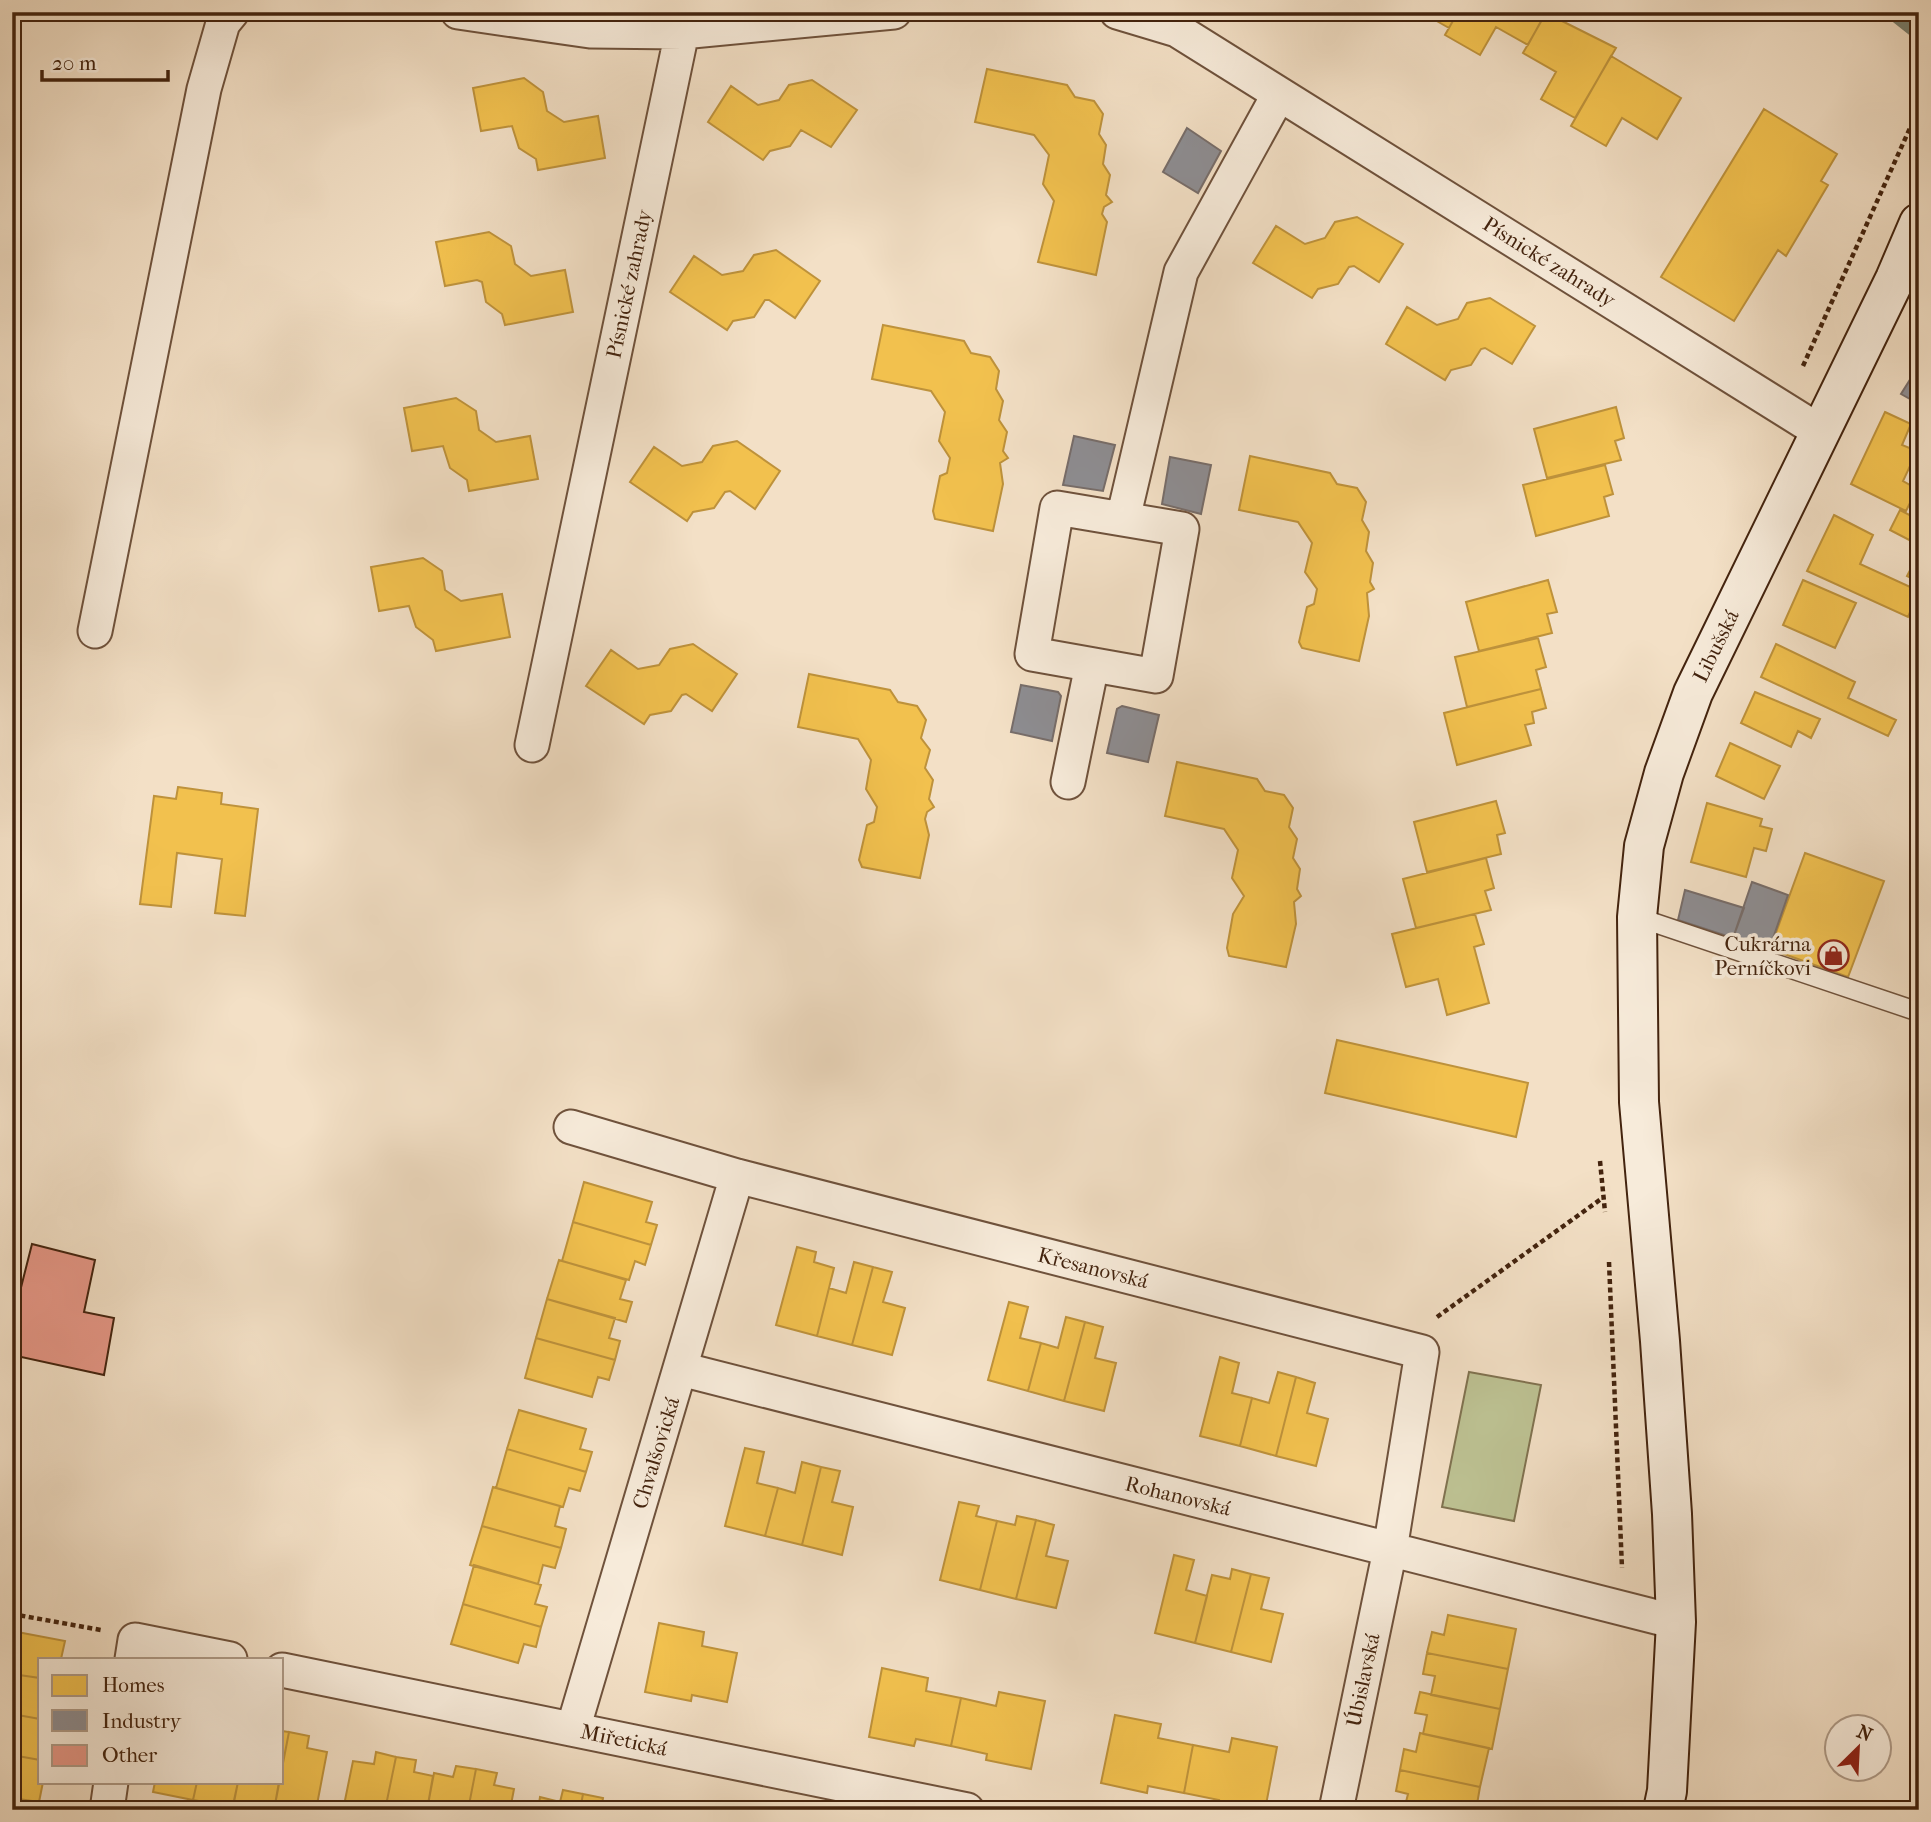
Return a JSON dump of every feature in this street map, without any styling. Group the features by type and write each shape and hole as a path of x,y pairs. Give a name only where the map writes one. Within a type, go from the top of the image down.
{"street":[{"path":"95,631 204,89 223,23 232,12"},
{"path":"458,12 590,31 682,32 894,12"},
{"name":"Písnické zahrady","path":"1117,12 1177,30 1819,431"},
{"name":"Písnické zahrady","path":"531,745 682,32"},
{"path":"1123,519 1181,272 1279,94"},
{"name":"Libušská","path":"1663,1810 1667,1791 1676,1622 1672,1514 1660,1341 1639,1102 1637,917 1644,846 1664,773 1693,693 1895,279 1919,223"},
{"path":"1057,508 1182,529 1156,676 1092,665 1032,654 1057,508"},
{"path":"1068,782 1092,665"},
{"name":"Křesanovská","path":"571,1128 737,1176 1422,1352 1390,1550"},
{"name":"Chvalšovická","path":"573,1729 737,1176"},
{"name":"Rohanovská","path":"681,1369 1676,1622"},
{"name":"Úbislavská","path":"1336,1810 1390,1550"},
{"path":"134,1650 219,1658"},
{"name":"Miřetická","path":"284,1670 967,1810"},
{"path":"107,1810 111,1784"}],"lane":[{"path":"1637,917 1919,1012"}],"path":[{"path":"1397,1346 1601,1199"},
{"path":"12,1614 113,1632 134,1650"}],"green space":[{"path":"1469,1372 1541,1385 1514,1521 1442,1507"}],"building: Homes":[{"path":"1421,12 1458,12 1449,28"},
{"path":"1458,12 1546,12 1528,45 1496,27 1480,55 1445,35"},
{"path":"1546,13 1616,48 1575,118 1541,99 1556,72 1523,53"},
{"path":"1611,56 1681,98 1657,139 1622,118 1606,146 1571,126"},
{"path":"987,69 1067,85 1075,97 1094,101 1103,114 1099,134 1106,145 1103,164 1110,175 1106,195 1112,202 1104,207 1102,214 1107,222 1096,275 1038,262 1054,201 1043,184 1049,155 1034,135 975,122"},
{"path":"524,78 543,92 547,111 564,122 598,116 605,158 538,170 536,159 519,148 512,126 481,131 473,88"},
{"path":"812,80 857,110 831,147 801,130 790,146 770,151 763,160 708,122 731,86 758,105 779,100 789,85"},
{"path":"1764,109 1837,154 1821,181 1828,185 1786,256 1778,250 1734,321 1661,277"},
{"path":"1357,217 1403,244 1379,282 1354,266 1349,267 1338,284 1318,289 1312,298 1253,263 1276,226 1305,244 1325,238 1335,222"},
{"path":"489,232 511,246 515,264 531,276 565,270 573,312 505,325 502,314 486,302 482,282 477,280 445,286 436,242"},
{"path":"776,250 820,281 795,318 765,300 754,317 733,321 727,330 670,292 694,256 722,275 743,271 754,255"},
{"path":"1490,298 1535,326 1512,364 1485,348 1481,349 1471,365 1451,370 1445,380 1386,344 1407,307 1437,325 1458,319 1467,303"},
{"path":"883,325 964,341 971,353 990,357 999,371 996,389 1003,401 999,420 1007,432 1003,451 1008,458 1000,463 1003,484 993,531 935,519 933,511 940,476 947,473 950,458 939,441 945,412 931,391 872,379"},
{"path":"456,398 476,411 479,430 496,442 530,436 538,479 469,491 467,480 450,468 443,446 412,451 404,408"},
{"path":"1616,407 1624,438 1615,441 1621,460 1547,478 1534,429"},
{"path":"1885,412 1911,424 1902,445 1917,451 1903,481 1917,489 1906,511 1851,484"},
{"path":"737,441 780,471 755,509 730,491 725,492 714,508 693,512 687,521 630,482 654,447 682,466 702,462 713,446"},
{"path":"1250,456 1330,473 1337,484 1357,488 1366,502 1362,520 1369,532 1366,551 1373,563 1370,582 1374,589 1367,593 1369,616 1359,661 1302,648 1299,642 1307,607 1314,604 1317,589 1305,572 1312,543 1298,522 1239,510"},
{"path":"1605,465 1613,494 1604,497 1609,516 1536,536 1523,485"},
{"path":"1900,510 1919,520 1919,545 1890,530"},
{"path":"1834,515 1873,535 1860,564 1919,591 1908,617 1807,571"},
{"path":"1919,553 1919,582 1907,576"},
{"path":"423,558 442,571 445,590 461,601 502,594 510,637 436,651 433,640 416,627 409,606 379,611 371,567"},
{"path":"1548,580 1557,612 1547,614 1552,633 1479,651 1466,602"},
{"path":"1803,580 1856,603 1835,648 1783,625"},
{"path":"1538,638 1546,667 1536,670 1541,689 1467,707 1455,657"},
{"path":"693,644 737,674 712,711 686,694 682,695 671,711 650,715 644,724 586,686 611,650 638,669 659,665 670,649"},
{"path":"1776,644 1855,682 1848,698 1896,720 1888,736 1761,677"},
{"path":"809,674 890,690 898,702 917,706 926,720 921,738 930,750 925,768 933,780 929,799 934,807 927,812 925,819 929,835 920,878 862,867 859,860 867,825 874,822 877,807 866,789 871,760 858,739 798,727"},
{"path":"1541,689 1546,708 1532,712 1534,723 1525,725 1531,745 1457,765 1444,713"},
{"path":"1755,692 1820,719 1811,738 1798,731 1791,747 1741,723"},
{"path":"1730,743 1780,766 1764,799 1716,776"},
{"path":"1177,762 1257,779 1265,791 1284,795 1293,808 1289,827 1297,839 1293,858 1300,869 1297,889 1301,896 1294,902 1296,924 1286,967 1229,956 1227,948 1233,914 1244,896 1232,878 1238,850 1224,829 1165,816"},
{"path":"178,787 222,793 221,804 258,809 245,916 215,913 222,859 177,853 171,907 140,904 154,796 176,799"},
{"path":"1496,801 1505,833 1497,835 1501,854 1427,872 1414,822"},
{"path":"1707,803 1762,819 1760,826 1772,829 1766,851 1754,848 1746,877 1691,862"},
{"path":"1805,853 1884,881 1848,977 1770,949"},
{"path":"1486,858 1494,888 1485,891 1491,910 1416,928 1403,879"},
{"path":"1475,914 1484,944 1474,947 1489,1003 1447,1015 1438,979 1406,987 1392,934"},
{"path":"1337,1040 1528,1083 1516,1137 1325,1093"},
{"path":"584,1182 652,1202 646,1222 657,1225 651,1245 573,1222"},
{"path":"573,1222 651,1245 645,1265 635,1261 629,1280 562,1261"},
{"path":"797,1247 816,1252 814,1262 834,1268 817,1336 776,1325"},
{"path":"559,1260 626,1280 620,1299 632,1302 626,1322 547,1299"},
{"path":"854,1262 873,1267 852,1345 817,1336 829,1288 846,1293"},
{"path":"873,1267 892,1272 883,1302 905,1308 892,1355 852,1345"},
{"path":"547,1299 615,1318 609,1338 620,1341 615,1360 536,1338"},
{"path":"1009,1302 1028,1307 1020,1338 1041,1343 1028,1391 988,1380"},
{"path":"1066,1317 1085,1322 1064,1401 1028,1391 1041,1343 1058,1348"},
{"path":"1085,1322 1103,1327 1095,1358 1116,1363 1104,1411 1064,1401"},
{"path":"536,1338 615,1360 609,1380 598,1377 592,1397 525,1378"},
{"path":"1220,1357 1239,1363 1232,1393 1252,1398 1240,1446 1200,1436"},
{"path":"1278,1372 1296,1377 1276,1456 1240,1446 1252,1398 1269,1403"},
{"path":"1296,1377 1315,1383 1307,1413 1328,1419 1316,1466 1276,1456"},
{"path":"519,1410 586,1429 580,1449 592,1452 586,1472 507,1449"},
{"path":"745,1448 764,1452 757,1483 778,1488 765,1536 725,1526"},
{"path":"507,1449 586,1472 580,1491 569,1488 563,1507 496,1488"},
{"path":"802,1462 821,1467 802,1545 765,1536 778,1488 795,1493"},
{"path":"821,1467 840,1471 832,1502 853,1507 842,1555 802,1545"},
{"path":"493,1487 560,1506 555,1526 566,1529 561,1548 482,1526"},
{"path":"959,1502 979,1506 976,1516 997,1521 980,1590 940,1580"},
{"path":"1017,1516 1036,1520 1016,1599 980,1590 997,1521 1015,1525"},
{"path":"1036,1520 1054,1525 1046,1556 1068,1561 1056,1608 1016,1599"},
{"path":"482,1526 561,1548 555,1568 543,1565 538,1584 470,1565"},
{"path":"1174,1555 1194,1560 1186,1590 1207,1596 1195,1643 1155,1633"},
{"path":"474,1565 541,1585 535,1604 547,1607 541,1627 463,1604"},
{"path":"1232,1569 1251,1574 1231,1652 1195,1643 1212,1575 1230,1579"},
{"path":"1251,1574 1269,1578 1261,1609 1283,1614 1271,1662 1231,1652"},
{"path":"463,1604 541,1627 536,1647 524,1644 518,1663 451,1644"},
{"path":"1448,1615 1516,1629 1508,1669 1427,1653 1432,1632 1444,1635"},
{"path":"659,1623 704,1632 702,1646 737,1653 727,1702 692,1695 691,1701 645,1692"},
{"path":"12,1631 65,1641 61,1658 38,1658 38,1678 12,1674"},
{"path":"1427,1653 1508,1669 1500,1709 1431,1695 1435,1676 1423,1674"},
{"path":"882,1668 928,1678 926,1691 961,1698 951,1746 916,1739 914,1746 869,1737"},
{"path":"12,1674 38,1678 38,1719 12,1714"},
{"path":"999,1692 1045,1701 1031,1769 986,1760 987,1754 951,1746 961,1698 996,1706"},
{"path":"1420,1692 1500,1709 1492,1749 1423,1734 1427,1715 1415,1713"},
{"path":"12,1714 38,1719 38,1760 12,1755"},
{"path":"1115,1715 1161,1724 1158,1738 1193,1745 1184,1793 1148,1786 1147,1793 1101,1783"},
{"path":"284,1731 289,1732 284,1758"},
{"path":"289,1732 309,1736 307,1748 327,1752 316,1810 274,1810 279,1784 284,1784 284,1758"},
{"path":"1420,1733 1489,1748 1480,1787 1400,1770 1404,1749 1416,1752"},
{"path":"1232,1738 1277,1747 1265,1810 1218,1806 1219,1800 1184,1793 1193,1745 1229,1752"},
{"path":"376,1752 396,1757 385,1810 343,1810 353,1761 374,1764"},
{"path":"12,1755 38,1760 38,1784 43,1784 39,1802 12,1798"},
{"path":"396,1757 416,1760 414,1772 433,1776 427,1810 385,1810"},
{"path":"456,1766 476,1769 468,1810 427,1810 434,1773 453,1777"},
{"path":"476,1769 497,1773 494,1785 514,1789 510,1810 468,1810"},
{"path":"1400,1770 1480,1787 1476,1810 1404,1810 1408,1794 1396,1791"},
{"path":"155,1784 197,1784 193,1800 153,1792"},
{"path":"197,1784 238,1784 233,1807 193,1800"},
{"path":"238,1784 279,1784 274,1810 233,1805"},
{"path":"563,1790 583,1794 580,1810 538,1810 540,1797 560,1802"},
{"path":"583,1794 603,1798 601,1810 580,1810"}],"building: Industry":[{"path":"1187,128 1221,151 1198,193 1163,172"},
{"path":"1911,378 1919,382 1919,404 1901,394"},
{"path":"1074,436 1115,445 1103,491 1063,485"},
{"path":"1170,457 1211,465 1201,514 1162,504"},
{"path":"1021,685 1058,692 1061,696 1052,741 1011,732"},
{"path":"1122,706 1159,715 1148,762 1107,753 1117,709"},
{"path":"1752,882 1788,895 1769,950 1733,938"},
{"path":"1685,890 1744,908 1733,938 1678,920"}],"building: Other":[{"path":"32,1244 95,1260 84,1312 114,1318 104,1375 12,1355 12,1323"}],"waterway":[{"path":"1890,12 1919,35"}],"place":[{"name":"Cukrárna Perníčkovi","path":"1834,956"}]}
